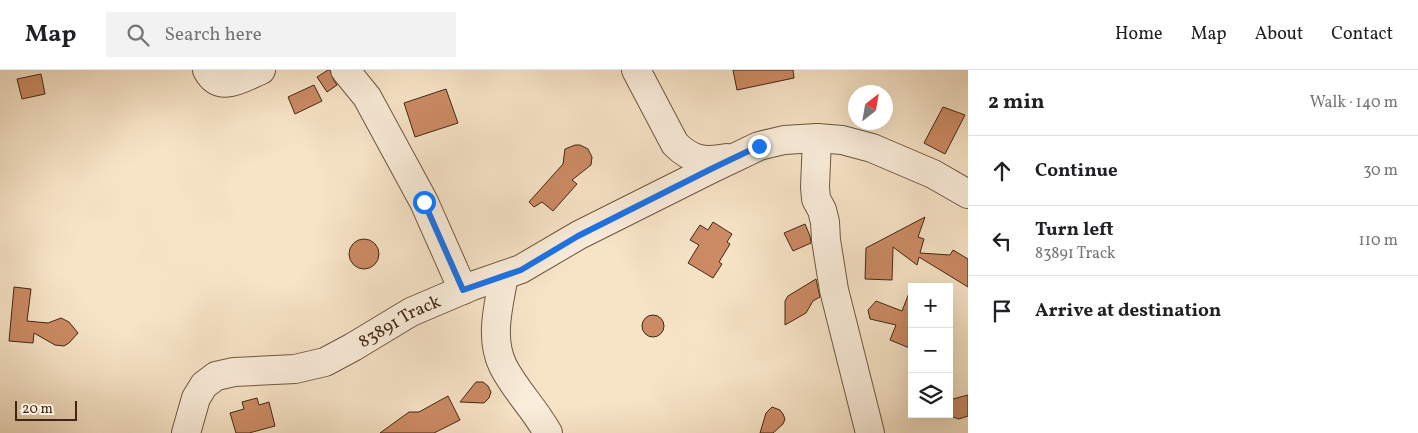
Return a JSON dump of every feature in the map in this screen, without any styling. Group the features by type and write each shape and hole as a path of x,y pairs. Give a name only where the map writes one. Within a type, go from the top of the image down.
{"street":[{"path":"207,70 212,78 227,83 261,70"},
{"path":"345,70 367,97 424,202 463,290"},
{"path":"636,70 675,144 683,152 700,160 736,157"},
{"path":"817,138 816,199 822,210 825,222 834,290 870,433"},
{"name":"83891 Track","path":"186,433 196,398 204,385 216,376 234,372 295,370 325,362 411,312 463,290 521,270 578,236 759,146 784,140 817,138 842,140 872,148 932,174 968,194"},
{"path":"504,275 496,318 497,346 503,365 540,418 548,433"}],"building":[{"path":"330,70 337,85 327,92 317,77"},
{"path":"733,70 793,70 794,78 737,90"},
{"path":"41,74 45,94 22,99 17,79"},
{"path":"314,85 322,101 295,114 288,97"},
{"path":"446,89 458,123 415,137 404,103"},
{"path":"943,107 965,115 945,154 924,143"},
{"path":"575,145 588,149 592,157 591,165 572,180 577,184 553,211 542,202 534,207 529,202 563,164 565,149"},
{"path":"925,217 918,237 924,239 920,253 950,255 953,250 968,259 968,287 919,257 917,265 893,247 892,280 865,279 866,248"},
{"path":"713,222 732,234 727,242 730,244 719,262 722,264 713,278 688,263 699,245 690,240 700,225 708,230"},
{"path":"805,224 811,243 793,251 784,233"},
{"path":"364,239 375,243 379,254 375,265 364,269 353,265 349,254 353,243"},
{"path":"816,279 820,297 813,301 806,313 785,325 785,301 788,296"},
{"path":"14,287 31,289 27,321 48,323 61,318 69,322 78,333 64,346 55,345 34,333 33,343 9,341"},
{"path":"908,296 908,347 890,340 896,325 870,319 868,310 876,301 902,311"},
{"path":"653,315 661,318 664,326 661,334 653,337 645,334 642,326 645,318"},
{"path":"476,382 483,382 488,386 491,392 489,398 484,403 460,402"},
{"path":"968,395 968,416 959,419 953,417 953,399"},
{"path":"448,396 460,420 434,433 380,433 409,412 419,412"},
{"path":"257,398 259,405 269,402 275,426 249,433 236,433 230,413 244,409 242,402"},
{"path":"772,407 780,410 783,414 785,419 783,424 773,433 760,433 766,413"}],"route":[{"path":"424,202 463,290 521,270 578,236 759,146"}]}
